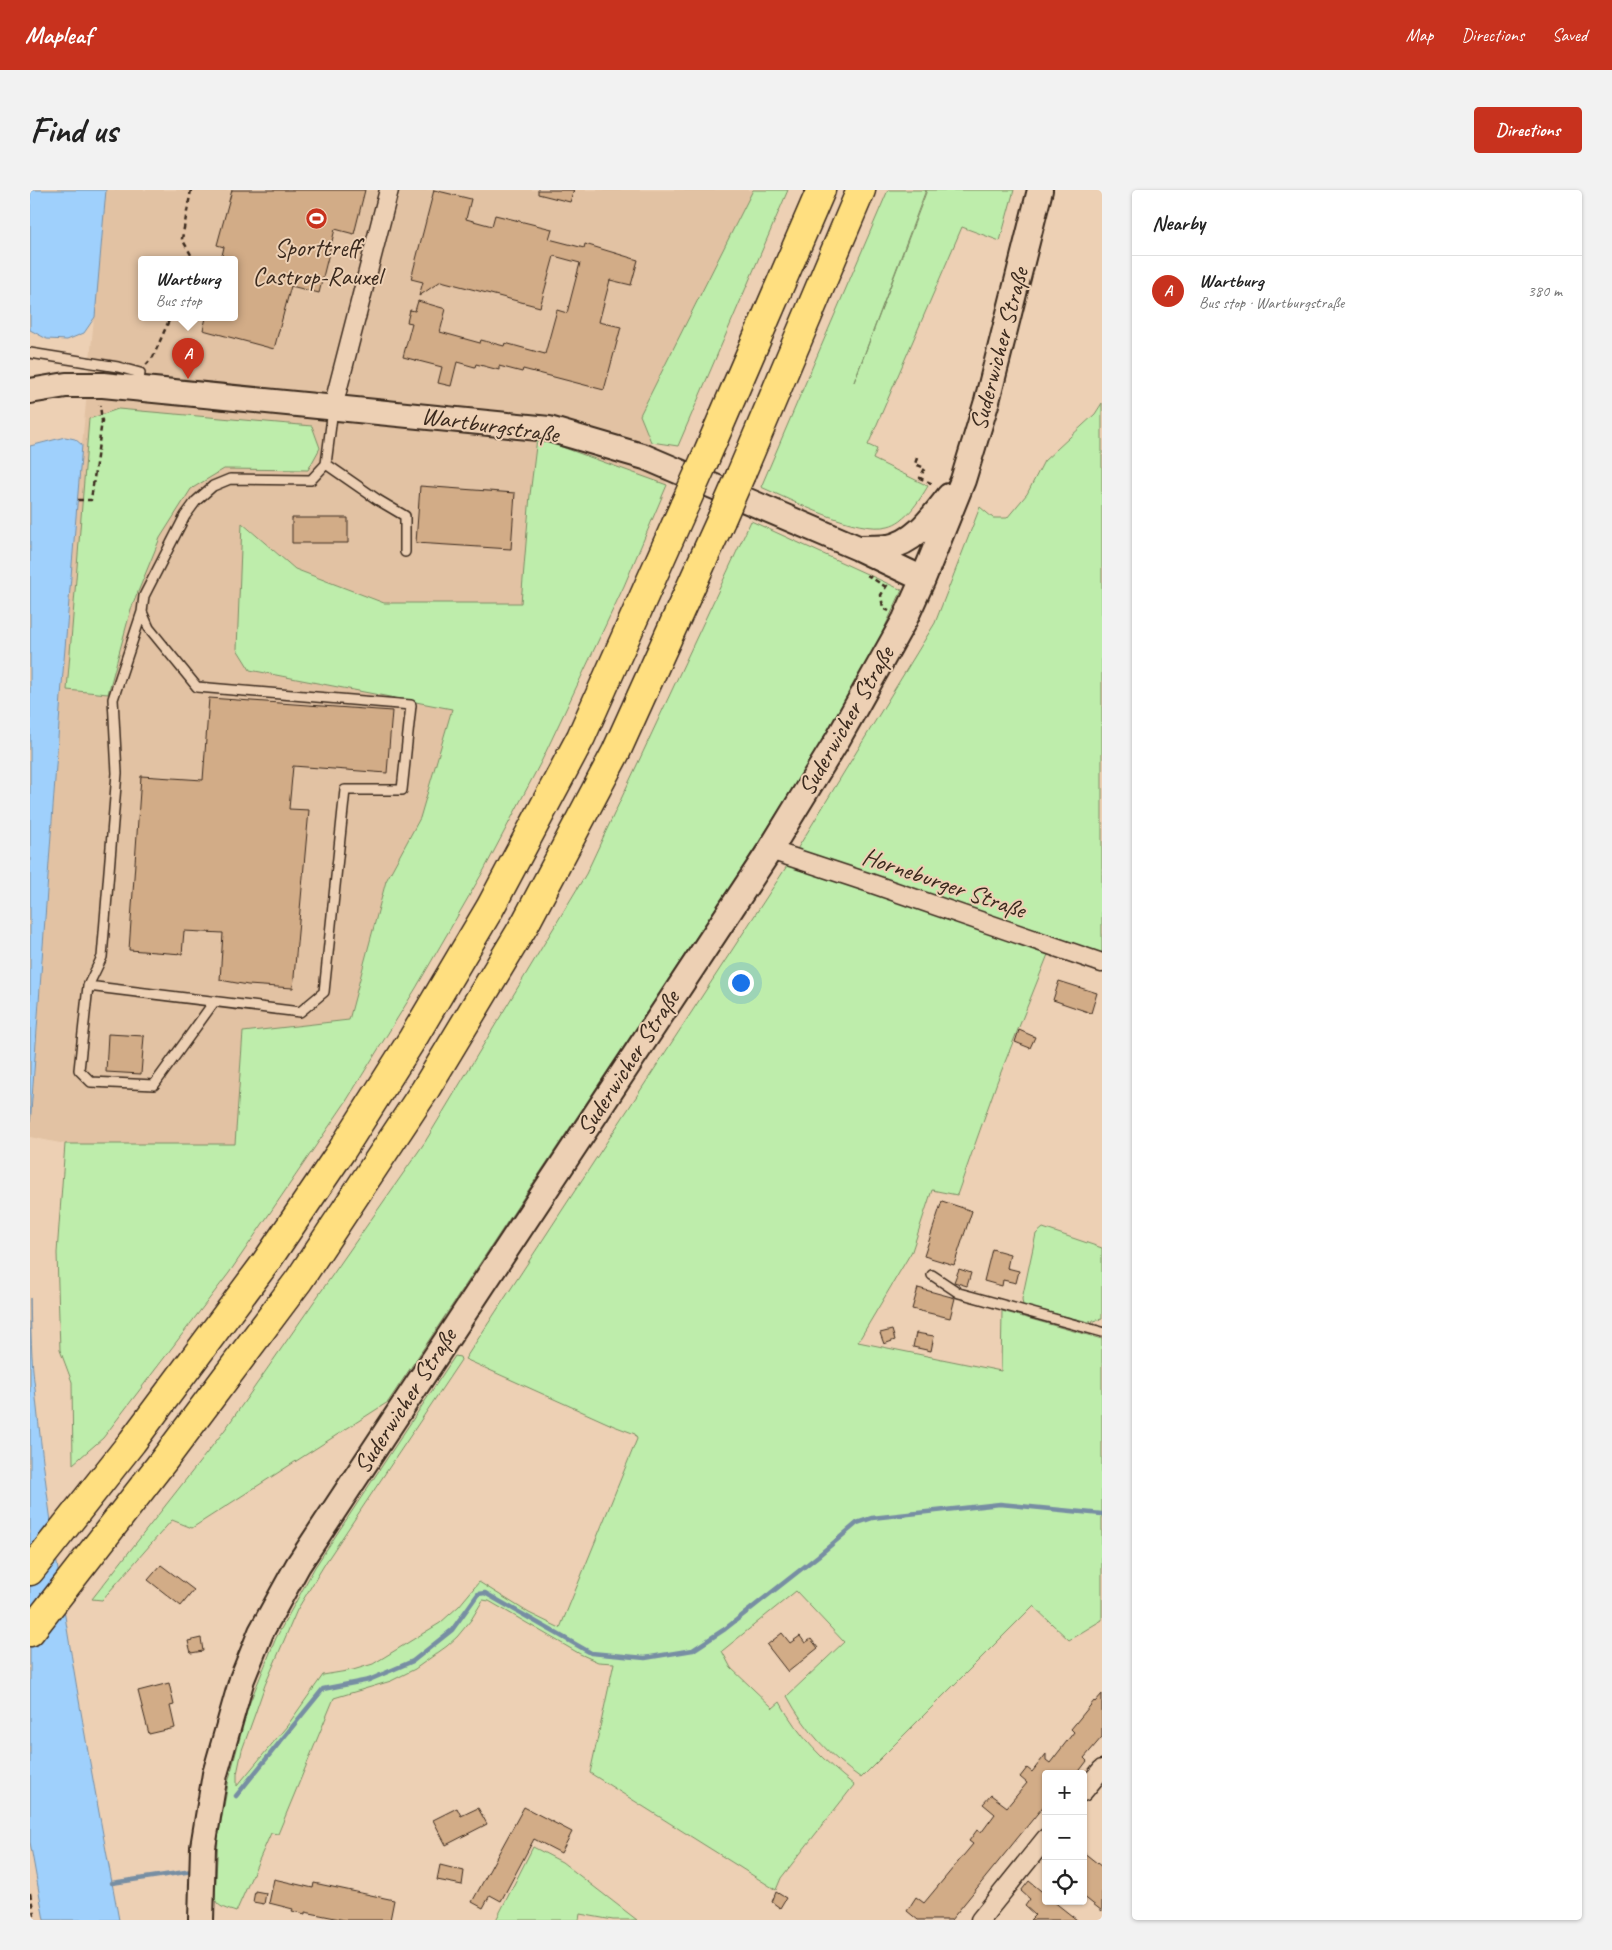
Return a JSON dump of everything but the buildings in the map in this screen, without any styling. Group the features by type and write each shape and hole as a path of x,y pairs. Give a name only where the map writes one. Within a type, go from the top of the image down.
{"highway":[{"path":"30,1571 132,1442 266,1262 342,1150 413,1038 490,908 581,737 685,504 821,190"},
{"path":"30,1632 164,1460 299,1280 425,1090 525,924 616,752 721,520 861,190"}],"main road":[{"name":"Suderwicher Straße","path":"205,1920 203,1847 214,1774 242,1679 261,1632 298,1565 770,850 838,739 905,619 963,480 987,400 1040,190"},
{"name":"Wartburgstraße","path":"30,391 66,385 102,394 139,381 333,407 549,429 644,457 858,548 923,579"},
{"path":"858,548 889,547 916,534 963,480"}],"street":[{"path":"333,407 389,190"},
{"name":"Horneburger Straße","path":"770,850 1102,963"},
{"path":"1087,1787 1102,1769"},
{"path":"980,1920 1042,1843"}],"lane":[{"path":"30,354 118,367 139,381"},
{"path":"214,1002 154,1085 91,1082 79,1070 88,986 102,957 117,773 113,698 142,612 144,596 185,516 196,501 213,486 230,479 311,480 326,464 333,407"},
{"path":"326,464 405,516 405,552"},
{"path":"88,986 300,1012 324,992 346,790 402,790 411,705 197,687 149,628 142,612"},
{"path":"932,1275 959,1293 1102,1332"}],"path":[{"path":"191,190 182,239 192,256"},
{"path":"139,381 154,357 169,321"},
{"path":"78,500 91,500 102,421 102,394"},
{"path":"917,458 915,464 925,468 920,478 937,486"},
{"path":"898,566 881,595 883,608 905,619"},
{"path":"864,573 886,587"},
{"path":"30,1893 35,1920"}],"shaded area":[{"path":"106,190 753,190 640,415 667,485 538,438 530,495 522,603 384,603 295,569 243,523 250,670 453,708 420,818 386,881 349,1020 243,1032 235,1145 65,1144 30,1137 61,696"}],"green space":[{"path":"753,190 788,190 678,446 651,442 640,415"},
{"path":"888,190 926,190 854,382 927,190 1014,190 1000,241 962,227 868,445 877,449 873,459 928,486 911,510 901,520 888,526 875,527 842,521 761,487"},
{"path":"1102,403 1102,953 1055,937 997,1082 957,1195 932,1190 912,1251 858,1342 1001,1371 1002,1311 1102,1339 1102,1620 1069,1640 1033,1606 861,1778 828,1751 810,1731 787,1696 844,1642 796,1591 722,1651 731,1668 773,1708 780,1702 803,1737 832,1767 854,1785 781,1878 776,1890 590,1773 614,1663 598,1662 580,1654 489,1601 483,1600 471,1620 457,1637 415,1669 391,1681 334,1698 278,1834 271,1833 236,1912 221,1906 215,1899 218,1838 229,1779 248,1707 276,1638 315,1567 455,1356 460,1357 461,1360 326,1562 297,1610 265,1685 242,1750 237,1774 237,1786 287,1726 323,1675 353,1670 373,1664 440,1623 459,1606 479,1582 529,1613 560,1628 637,1439 635,1434 465,1359 785,869 935,623 980,507 993,518 1007,518 1027,494 1044,461 1095,414"},
{"path":"118,409 312,426 320,448 308,470 224,469 191,489 160,538 131,609 108,694 67,690 89,419"},
{"path":"537,438 667,485 624,586 542,760 484,870 416,988 345,1103 229,1273 103,1438 73,1464 72,1382 60,1350 57,1253 65,1144 235,1144 243,1032 349,1020 386,881 420,818 452,709 250,670 237,649 242,523 295,569 384,603 521,603"},
{"path":"751,521 902,590 856,689 744,865 388,1402 192,1528 172,1520 102,1600 92,1599 224,1431 425,1142 586,874"},
{"path":"1043,1228 1102,1248 1102,1319 1089,1322 1023,1306 1022,1299 1036,1234"},
{"path":"533,1847 562,1862 637,1920 613,1920 580,1914 579,1920 496,1920"}],"water":[{"path":"30,190 106,190 95,317 84,333 67,340 47,339 30,330"},
{"path":"65,437 75,439 82,445 61,696 30,1127 30,446"},
{"path":"30,1298 34,1378 51,1522 83,1722 119,1920 44,1920 30,1842"}],"waterway":[{"path":"236,1796 323,1689 369,1680 413,1661 452,1630 478,1594 485,1593 591,1653 645,1658 693,1650 725,1629 857,1523 872,1518 1000,1504 1102,1514"},
{"path":"112,1883 192,1871"}],"place":[{"name":"Sporttreff Castrop-Rauxel","path":"317,219"},
{"name":"Wartburg","path":"188,379"}]}
